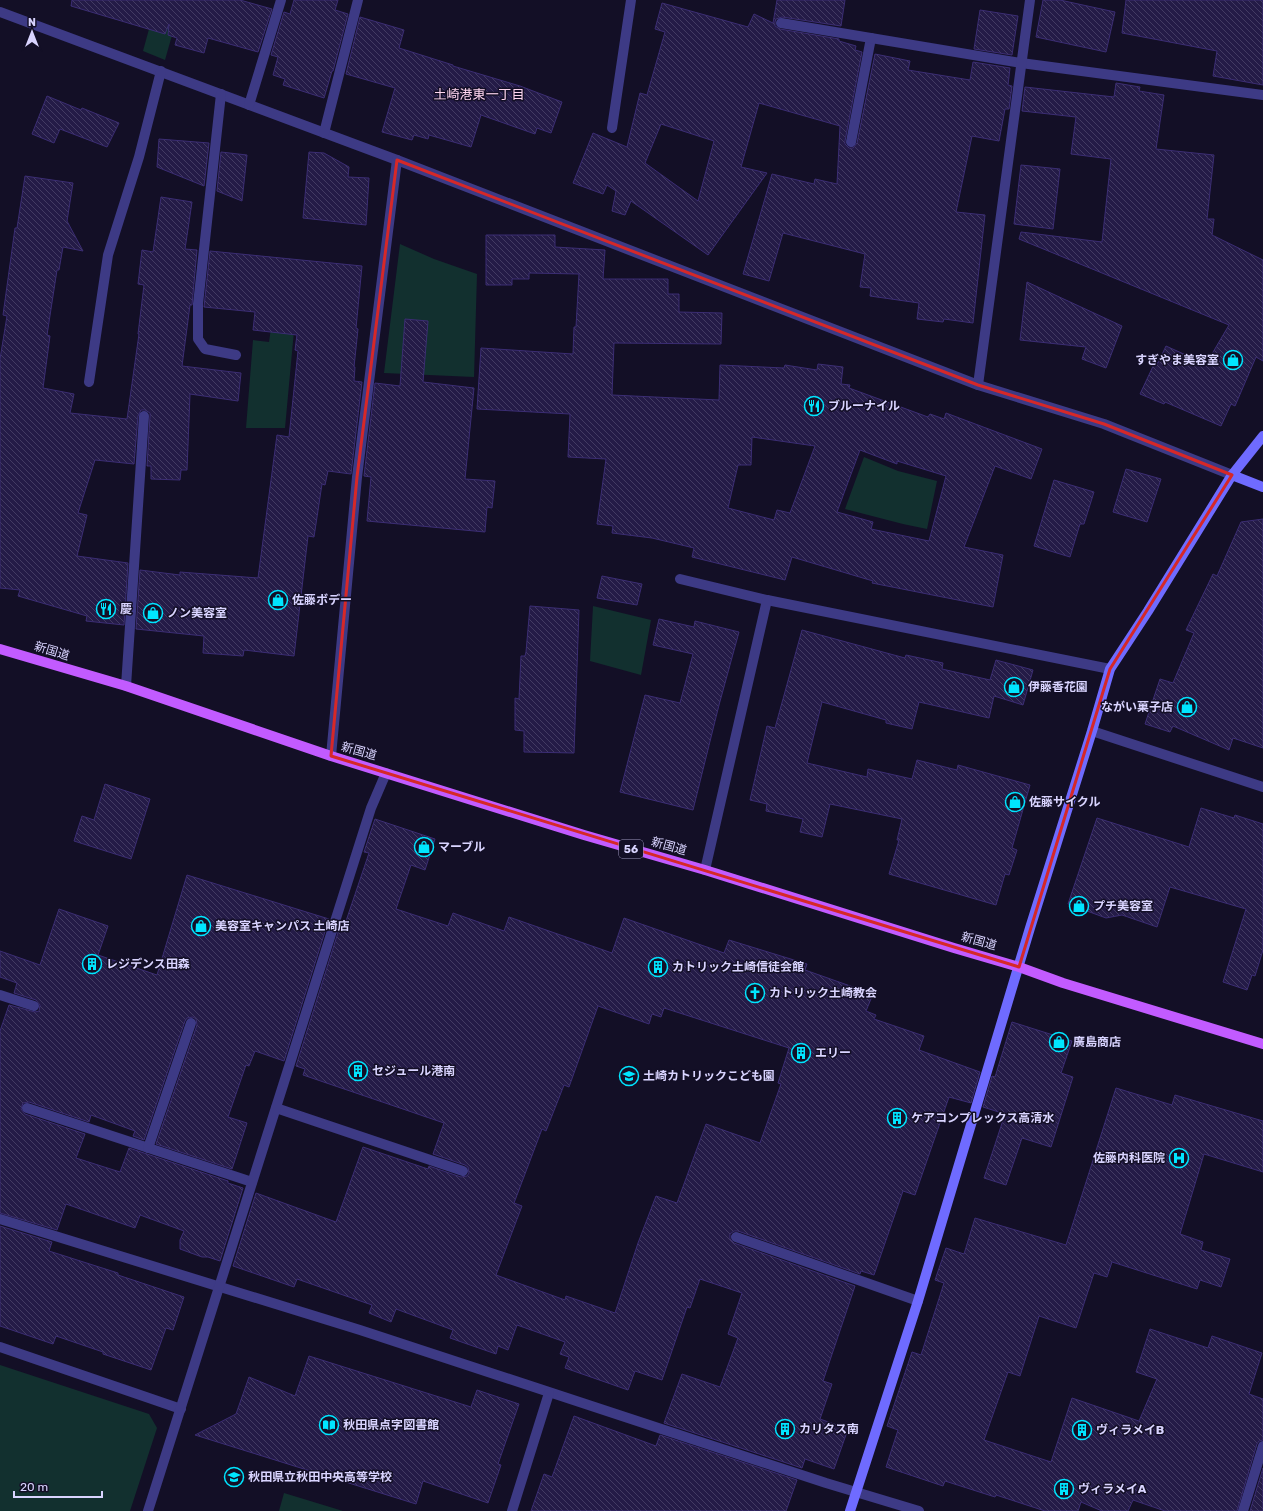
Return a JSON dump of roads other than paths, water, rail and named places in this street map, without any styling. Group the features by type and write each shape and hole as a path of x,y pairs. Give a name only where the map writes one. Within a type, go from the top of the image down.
{"main road":[{"name":"新国道","path":"0,649 126,686 331,756 584,835 705,870 1019,967 1064,983 1263,1044"}],"street":[{"path":"249,104 281,0"},
{"path":"324,133 358,0"},
{"path":"612,128 631,0"},
{"path":"978,385 1030,0"},
{"path":"0,12 397,160 978,385 1104,424 1263,487"},
{"path":"781,23 1021,63 1263,95"},
{"path":"851,142 871,38"},
{"path":"89,382 108,255 139,156 161,71"},
{"path":"221,94 198,304 198,339 205,350 236,355"},
{"path":"331,756 357,477 397,160"},
{"path":"126,686 144,416"},
{"path":"850,1511 918,1301 1110,669 1148,612 1232,475 1263,436"},
{"path":"680,579 767,600 1110,669"},
{"path":"705,870 767,600"},
{"path":"1092,731 1263,787"},
{"path":"148,1511 371,808 386,773"},
{"path":"0,995 34,1006"},
{"path":"148,1148 191,1023"},
{"path":"27,1108 252,1182"},
{"path":"276,1108 463,1171"},
{"path":"0,1219 360,1330 856,1492 919,1511"},
{"path":"736,1237 918,1301"},
{"path":"0,1348 181,1409"},
{"path":"512,1511 549,1392"},
{"path":"1243,1511 1263,1446"}],"place":[{"name":"すぎやま美容室","path":"1233,360"},
{"name":"ブルーナイル","path":"814,406"},
{"name":"佐藤ボデー","path":"278,600"},
{"name":"慶","path":"106,609"},
{"name":"ノン美容室","path":"153,613"},
{"name":"伊藤香花園","path":"1014,687"},
{"name":"ながい菓子店","path":"1187,707"},
{"name":"佐藤サイクル","path":"1015,802"},
{"name":"マーブル","path":"424,847"},
{"name":"プチ美容室","path":"1079,906"},
{"name":"美容室キャンパス 土崎店","path":"201,926"},
{"name":"レジデンス田森","path":"92,964"},
{"name":"カトリック土崎信徒会館","path":"658,967"},
{"name":"カトリック土崎教会","path":"755,993"},
{"name":"廣島商店","path":"1059,1042"},
{"name":"エリー","path":"801,1053"},
{"name":"セジュール港南","path":"358,1071"},
{"name":"土崎カトリックこども園","path":"629,1076"},
{"name":"ケアコンプレックス高清水","path":"897,1118"},
{"name":"佐藤内科医院","path":"1179,1158"},
{"name":"秋田県点字図書館","path":"329,1425"},
{"name":"カリタス南","path":"785,1429"},
{"name":"ヴィラメイB","path":"1082,1430"},
{"name":"秋田県立秋田中央高等学校","path":"234,1477"},
{"name":"ヴィラメイA","path":"1064,1489"}],"district":[{"name":"土崎港東一丁目","path":"479,94"}]}
